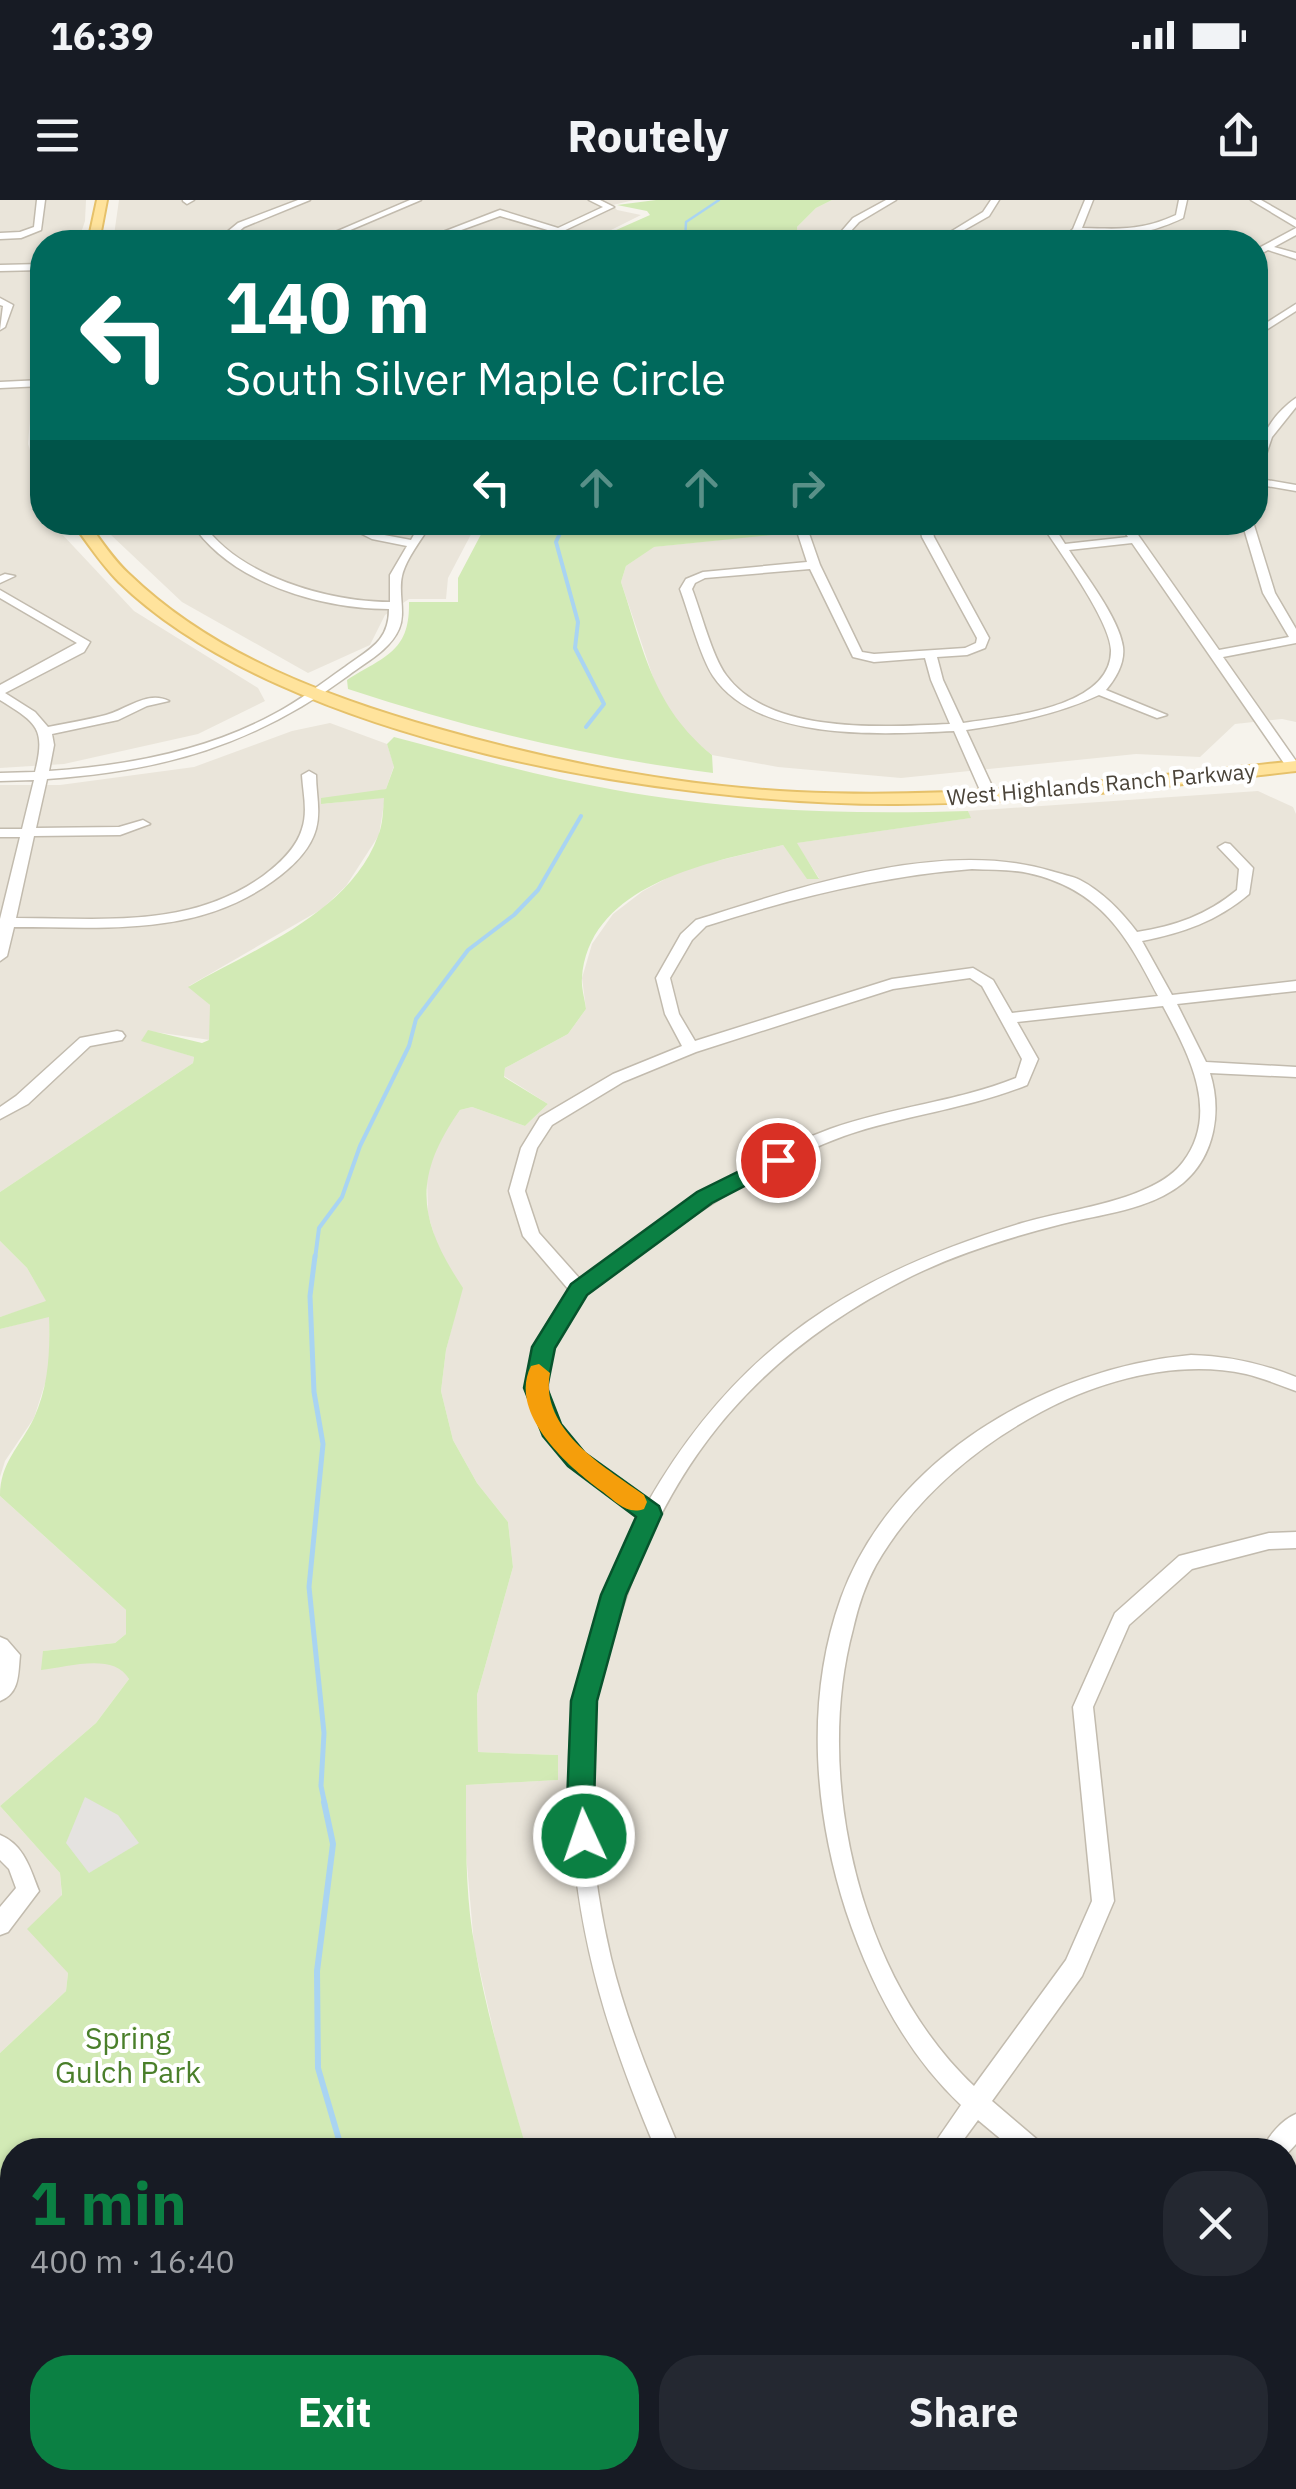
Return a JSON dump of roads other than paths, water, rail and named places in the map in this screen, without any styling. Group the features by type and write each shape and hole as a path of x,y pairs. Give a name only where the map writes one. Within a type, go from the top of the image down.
{"main road":[{"path":"98,230 102,200"},
{"name":"West Highlands Ranch Parkway","path":"90,535 126,579 239,662 378,717 550,764 622,778 843,800 990,797 1295,768"}],"street":[{"path":"33,230 38,228 41,200"},
{"path":"236,230 306,200"},
{"path":"345,230 417,200"},
{"path":"564,230 610,207 593,200"},
{"path":"847,230 856,220 892,200"},
{"path":"959,230 986,214 995,200"},
{"path":"1089,200 1077,230 1152,229 1180,216 1184,200"},
{"path":"1254,200 1296,228 1268,246"},
{"path":"454,230 500,213 554,230"},
{"path":"0,236 30,231"},
{"path":"1268,248 1296,256"},
{"path":"0,268 30,267"},
{"path":"0,302 8,305 0,327"},
{"path":"1268,325 1296,307"},
{"path":"0,385 30,384"},
{"path":"1268,435 1296,401"},
{"path":"1268,484 1296,488"},
{"path":"203,535 221,554 306,597 354,607 396,606"},
{"path":"372,535 413,544"},
{"path":"0,778 108,771 172,756 265,724 383,645 395,627 396,576 419,535"},
{"path":"804,535 857,654 874,658 967,651 981,645 983,638 927,535"},
{"path":"814,565 703,576 690,581 686,589 723,686 762,711 823,728 862,732 960,724 1052,712 1098,690 1116,668 1118,642 1054,535"},
{"path":"1131,535 1295,768"},
{"path":"1214,655 1296,639 1269,593 1251,535"},
{"path":"1062,548 1134,540"},
{"path":"0,593 84,642 68,656 0,692 47,731 48,745 4,923 0,956"},
{"path":"930,654 937,680 990,797"},
{"path":"1098,690 1161,715"},
{"path":"47,731 114,717 144,703 163,701"},
{"path":"4,923 148,924 190,918 237,899 269,880 296,855 312,819 309,776"},
{"path":"0,833 120,831 143,824"},
{"path":"1130,938 1193,924 1221,912 1244,890 1246,868 1225,847"},
{"path":"663,2138 634,2068 594,1930 580,1804 584,1701 614,1595 650,1514 692,1442 736,1389 844,1301 913,1268 984,1241 1062,1217 1132,1203 1186,1171 1211,1125 1204,1067 1144,954 1114,912 1084,888 1039,870 998,864 950,866 822,886 701,924 686,937 663,978 672,1014 691,1048"},
{"path":"579,1290 531,1236 517,1191 530,1148 546,1121 618,1078 691,1048 892,984 973,973 988,983 1030,1059 1022,1081 948,1106 875,1120 752,1171 705,1197 579,1290 544,1347 536,1388 551,1429 577,1460 650,1514"},
{"path":"1009,1018 1296,986"},
{"path":"0,1114 22,1100 85,1042 117,1036"},
{"path":"1204,1067 1296,1072"},
{"path":"1018,2138 977,2104 919,2041 870,1945 839,1859 828,1772 833,1674 851,1597 887,1531 949,1464 1000,1423 1070,1390 1127,1370 1195,1360 1262,1368 1296,1384"},
{"path":"951,2138 1074,1968 1103,1901 1083,1706 1122,1620 1186,1562 1269,1541 1296,1540"},
{"path":"0,1646 10,1655 6,1687 0,1692"},
{"path":"0,1845 18,1862 28,1891 0,1924"}],"waterway":[{"path":"686,230 686,222 719,200"},
{"path":"559,535 556,542 578,622 575,648 604,704 586,727"},
{"path":"315,1259 319,1228 342,1197 360,1146 409,1046 416,1019 468,950 514,915 538,890 581,816"},
{"path":"315,1256 310,1296 314,1392 323,1444 309,1587 324,1733 321,1786 325,1805"},
{"path":"324,1802 333,1844 317,1971 318,2068 338,2138"}],"park label":[{"name":"Spring Gulch Park","path":"128,2056"}]}
